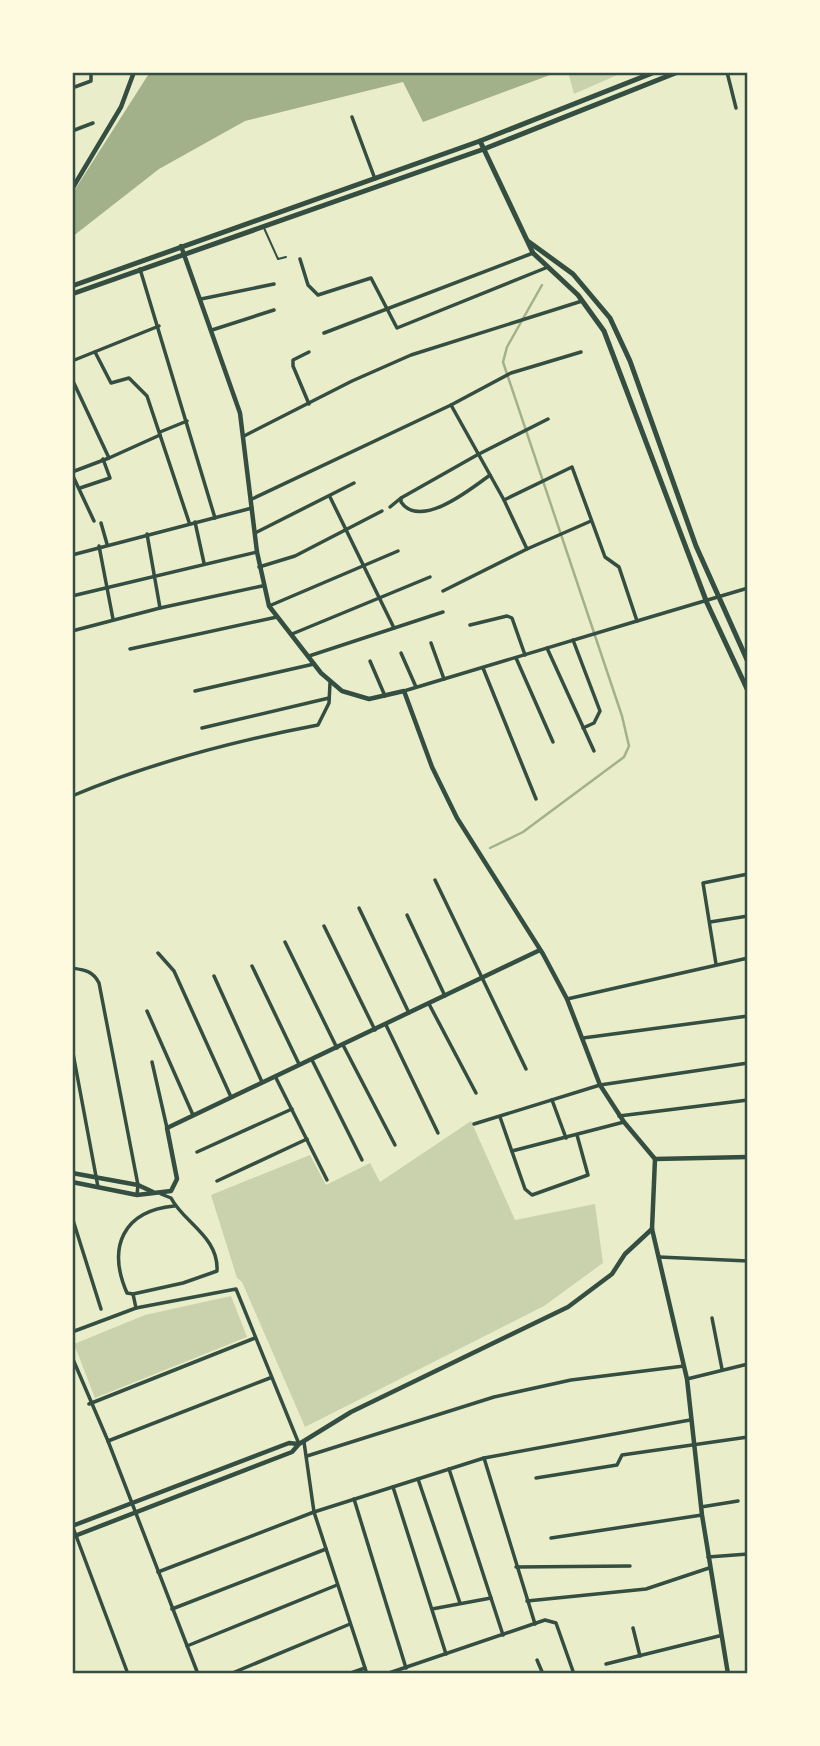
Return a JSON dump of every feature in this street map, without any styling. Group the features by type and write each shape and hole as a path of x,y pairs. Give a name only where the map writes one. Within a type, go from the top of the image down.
{"main road":[{"path":"72,286 180,245 480,141 655,72"},
{"path":"72,294 484,149 678,72"},
{"path":"480,141 533,253 582,301 604,331 626,383 652,462 707,603 748,691"},
{"path":"529,242 573,274 610,318 630,361 682,508 718,598 748,662"}],"street":[{"path":"72,88 91,81 91,72"},
{"path":"72,189 121,107 134,72"},
{"path":"727,72 736,108"},
{"path":"352,117 375,179"},
{"path":"72,131 93,123"},
{"path":"180,245 233,390 244,436 262,586 269,606 330,683 360,698 385,696 748,589"},
{"path":"324,333 542,250"},
{"path":"300,259 308,285 318,295 369,278 379,290 397,328 548,267"},
{"path":"140,269 215,518"},
{"path":"201,299 274,284"},
{"path":"244,436 352,381 411,355 582,301"},
{"path":"212,330 274,310"},
{"path":"72,361 159,326"},
{"path":"95,352 111,383 129,378 148,396 204,563"},
{"path":"309,352 293,360 293,366 309,404"},
{"path":"252,499 451,405 510,374 581,352"},
{"path":"72,379 109,458"},
{"path":"451,405 504,500 527,549"},
{"path":"390,506 477,455 548,419"},
{"path":"93,521 72,473 187,421"},
{"path":"80,488 110,478 103,459"},
{"path":"504,500 572,467 605,557 619,567 637,621"},
{"path":"401,498 404,507 421,512 450,503 490,475"},
{"path":"255,533 354,483"},
{"path":"330,497 394,628"},
{"path":"72,555 147,533 253,508"},
{"path":"259,567 295,556 382,511"},
{"path":"443,592 527,549 592,521"},
{"path":"101,523 107,544"},
{"path":"147,533 160,608"},
{"path":"99,546 113,619"},
{"path":"269,606 398,551"},
{"path":"72,596 154,574 257,552"},
{"path":"292,634 429,577"},
{"path":"72,631 113,619 262,586"},
{"path":"309,656 443,612"},
{"path":"470,625 508,616 512,618 525,655"},
{"path":"130,649 277,617"},
{"path":"573,640 600,711 594,723 583,728"},
{"path":"431,643 444,679"},
{"path":"547,648 594,751"},
{"path":"401,653 416,687"},
{"path":"516,658 553,742"},
{"path":"370,661 385,696"},
{"path":"195,691 314,664"},
{"path":"483,668 536,799"},
{"path":"72,796 162,764 261,736 318,725 330,698 330,683"},
{"path":"404,691 432,767 457,818 540,950 567,999 600,1085 619,1116 655,1159 652,1229 687,1379 709,1568 727,1674"},
{"path":"202,728 330,698"},
{"path":"716,964 704,883 748,874"},
{"path":"435,880 526,1069"},
{"path":"359,908 410,1013"},
{"path":"407,915 444,996"},
{"path":"710,922 748,916"},
{"path":"324,926 375,1030"},
{"path":"285,942 395,1145"},
{"path":"167,1128 540,950"},
{"path":"158,953 174,971 232,1099"},
{"path":"567,999 748,958"},
{"path":"252,966 300,1066"},
{"path":"72,968 95,975 99,983 138,1185 137,1195"},
{"path":"214,976 263,1084"},
{"path":"429,1004 476,1093"},
{"path":"147,1010 194,1117"},
{"path":"580,1038 748,1016"},
{"path":"386,1025 438,1133"},
{"path":"72,1048 98,1187"},
{"path":"312,1060 362,1160"},
{"path":"152,1062 177,1180 171,1191 161,1194"},
{"path":"474,1124 600,1085 748,1063"},
{"path":"275,1078 327,1180"},
{"path":"552,1100 566,1138"},
{"path":"619,1116 748,1100"},
{"path":"197,1152 292,1109"},
{"path":"499,1116 525,1189 532,1195 588,1175 577,1135"},
{"path":"512,1151 624,1122"},
{"path":"217,1181 307,1139"},
{"path":"655,1159 747,1156"},
{"path":"72,1173 138,1185 154,1193"},
{"path":"72,1182 137,1195 154,1193 171,1198 174,1206 209,1241 217,1271 183,1283 133,1294 125,1290 119,1242 129,1226 142,1214 157,1208 174,1206"},
{"path":"72,1217 101,1309"},
{"path":"74,1536 292,1452 301,1443 351,1412 568,1307 612,1274 625,1254 652,1229"},
{"path":"657,1257 748,1261"},
{"path":"72,1332 135,1308 236,1289 270,1378 307,1456 314,1512 367,1674"},
{"path":"133,1294 135,1308"},
{"path":"712,1318 722,1369"},
{"path":"89,1404 255,1338"},
{"path":"72,1357 89,1404 108,1441 198,1674"},
{"path":"687,1379 748,1364"},
{"path":"307,1456 494,1397 570,1380 684,1366"},
{"path":"108,1441 270,1378"},
{"path":"158,1572 314,1512 484,1458 690,1420"},
{"path":"536,1478 617,1465 622,1455 748,1437"},
{"path":"128,1674 72,1526 289,1443 301,1443"},
{"path":"484,1458 535,1624"},
{"path":"449,1469 503,1635"},
{"path":"418,1479 460,1603"},
{"path":"393,1487 446,1654"},
{"path":"354,1499 406,1668"},
{"path":"701,1507 738,1501"},
{"path":"551,1538 702,1515"},
{"path":"172,1609 326,1549"},
{"path":"708,1557 748,1554"},
{"path":"516,1567 630,1566"},
{"path":"527,1601 646,1589 709,1568"},
{"path":"187,1646 338,1585"},
{"path":"432,1609 491,1598"},
{"path":"386,1674 545,1620 556,1623 573,1674"},
{"path":"230,1674 350,1624"},
{"path":"633,1628 640,1656"},
{"path":"606,1664 719,1636"},
{"path":"537,1660 543,1674"},
{"path":"348,1674 365,1668"}],"lane":[{"path":"264,227 274,256 278,259 286,257"}],"shaded area":[{"path":"150,72 551,72 550,75 423,122 403,82 245,121 159,169 72,237 72,194"},
{"path":"568,72 624,72 574,94"},
{"path":"471,1121 515,1220 595,1204 603,1263 544,1306 305,1427 242,1282 237,1278 211,1195 310,1155 326,1185 370,1163 380,1182"},
{"path":"231,1296 247,1337 95,1398 74,1344 145,1315"}],"waterway":[{"path":"490,848 523,832 624,757 629,746 622,716 503,362 507,347 542,285"}]}
